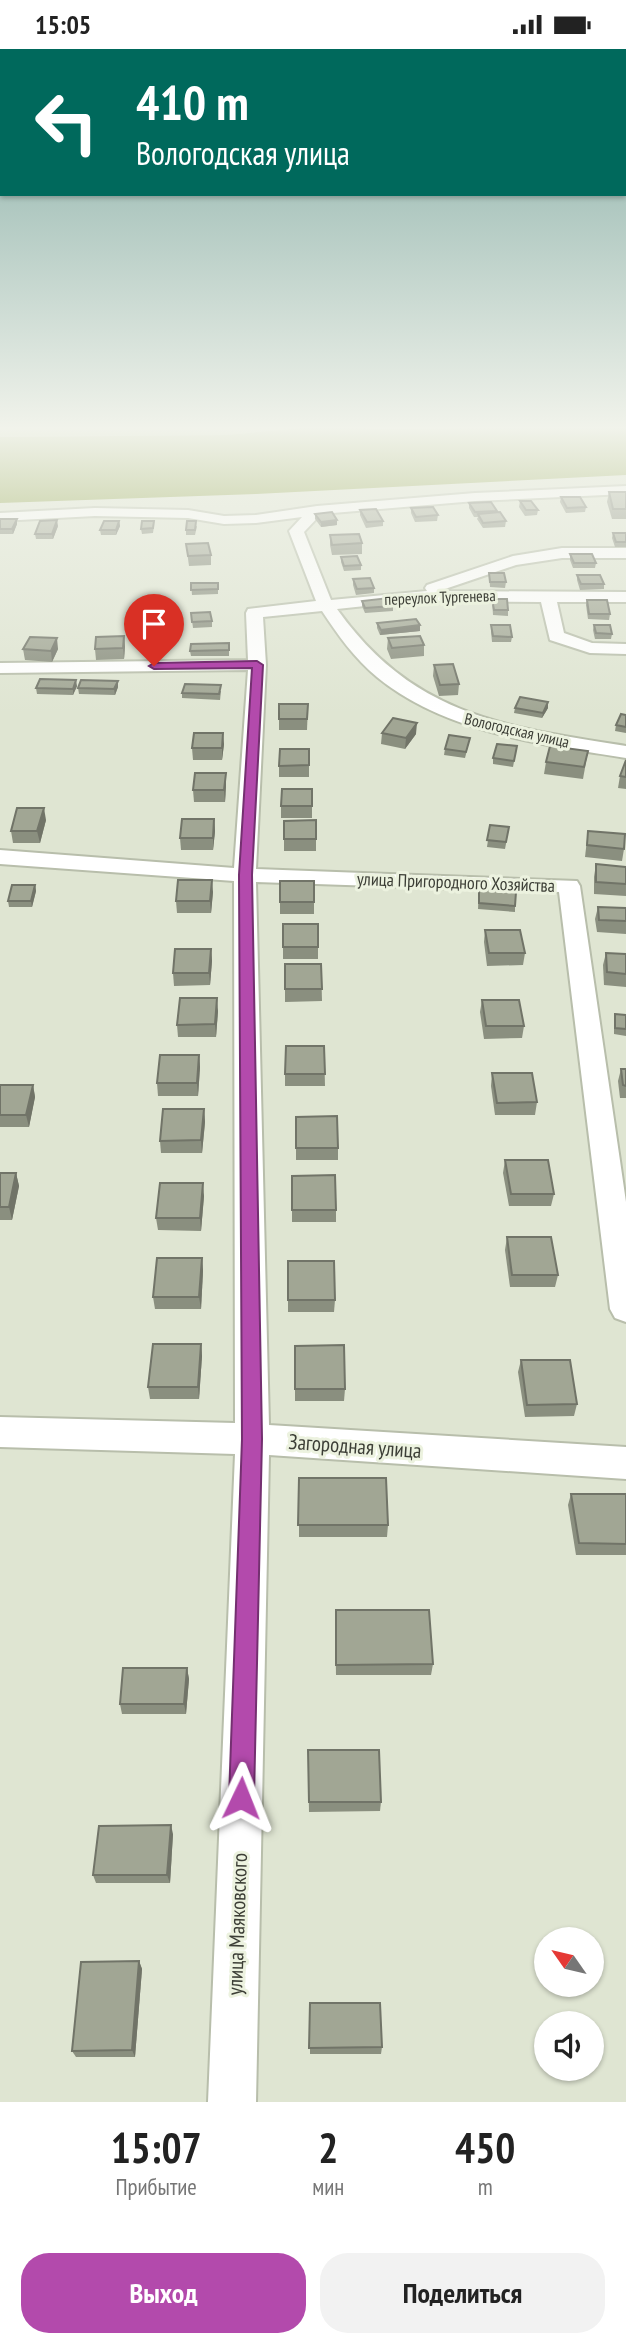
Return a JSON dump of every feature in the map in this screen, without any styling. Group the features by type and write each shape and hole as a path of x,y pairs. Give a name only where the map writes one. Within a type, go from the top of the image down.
{"street":[{"path":"304,523 296,531 326,605"},
{"path":"412,596 513,561 562,553 626,553"},
{"name":"переулок Тургенева","path":"254,613 412,596 626,597"},
{"path":"548,596 556,636 590,648 626,649"},
{"name":"Вологодская улица","path":"326,605 367,661 395,685 461,718 560,741 626,752"},
{"name":"улица Маяковского","path":"232,2102 252,1439 246,875 257,665 254,613"},
{"path":"0,668 257,665"},
{"name":"улица Пригородного Хозяйства","path":"0,857 246,875 569,885 626,1309"},
{"name":"Загородная улица","path":"0,1432 252,1439 626,1463"}],"building":[{"path":"0,523 15,523 12,529 0,529"},
{"path":"39,523 56,523 52,534 35,534"},
{"path":"103,523 118,523 116,530 100,530"},
{"path":"142,523 154,523 153,528 141,529"},
{"path":"187,523 196,523 195,530 186,530"},
{"path":"613,533 626,533 626,542 616,542"},
{"path":"359,534 362,543 332,545 330,535"},
{"path":"208,543 211,555 188,556 186,544"},
{"path":"570,554 592,554 596,563 574,563"},
{"path":"357,556 361,565 344,566 341,557"},
{"path":"489,573 504,573 506,582 490,582"},
{"path":"577,575 600,575 604,584 581,584"},
{"path":"370,578 374,588 357,589 353,579"},
{"path":"191,583 218,583 218,589 191,590"},
{"path":"389,598 393,606 365,608 362,601"},
{"path":"492,599 507,599 508,610 494,610"},
{"path":"587,600 607,600 610,614 589,614"},
{"path":"210,612 212,621 192,622 191,613"},
{"path":"416,619 420,625 381,630 377,623"},
{"path":"491,625 510,625 512,637 493,636"},
{"path":"594,625 610,625 612,634 596,633"},
{"path":"124,636 123,648 95,649 96,637"},
{"path":"420,636 424,645 392,648 388,638"},
{"path":"30,637 57,638 51,651 23,649"},
{"path":"229,643 229,650 190,651 191,644"},
{"path":"453,664 459,684 440,685 434,665"},
{"path":"40,679 76,680 73,689 36,688"},
{"path":"81,680 118,681 114,689 78,688"},
{"path":"185,684 221,685 219,694 182,693"},
{"path":"520,697 548,702 543,713 515,708"},
{"path":"279,704 308,704 307,719 279,719"},
{"path":"621,714 626,715 626,727 616,725"},
{"path":"393,718 417,723 406,738 382,733"},
{"path":"194,733 223,733 222,748 192,748"},
{"path":"449,735 470,738 466,752 445,749"},
{"path":"497,744 517,746 514,761 493,758"},
{"path":"550,746 588,751 584,767 546,762"},
{"path":"280,749 309,749 309,765 279,766"},
{"path":"626,760 626,777 620,776"},
{"path":"195,773 226,773 224,790 193,790"},
{"path":"282,789 312,789 312,806 281,806"},
{"path":"17,808 44,808 37,831 11,831"},
{"path":"182,819 214,819 213,838 180,838"},
{"path":"316,820 316,839 284,839 284,821"},
{"path":"490,825 509,827 506,842 487,840"},
{"path":"588,831 625,834 624,849 587,845"},
{"path":"596,864 626,867 626,884 596,882"},
{"path":"178,880 212,880 210,901 176,901"},
{"path":"280,881 314,881 314,902 280,902"},
{"path":"12,885 35,885 31,901 8,901"},
{"path":"479,889 516,892 515,906 479,903"},
{"path":"598,907 626,908 626,921 599,920"},
{"path":"283,924 318,924 318,947 283,947"},
{"path":"485,930 520,930 525,953 489,953"},
{"path":"175,949 211,949 209,973 173,973"},
{"path":"606,953 626,954 626,974 607,972"},
{"path":"285,964 321,964 322,989 285,989"},
{"path":"180,998 217,998 215,1024 177,1025"},
{"path":"482,1000 519,1000 524,1026 486,1026"},
{"path":"615,1014 626,1015 626,1029 615,1028"},
{"path":"286,1046 324,1046 325,1074 285,1074"},
{"path":"160,1055 199,1055 197,1083 157,1083"},
{"path":"621,1069 626,1069 626,1086 623,1085"},
{"path":"492,1073 532,1073 537,1102 497,1103"},
{"path":"0,1085 33,1085 26,1115 0,1115"},
{"path":"163,1109 204,1109 201,1140 160,1141"},
{"path":"337,1116 338,1148 296,1148 296,1117"},
{"path":"505,1160 548,1160 554,1194 511,1194"},
{"path":"0,1173 16,1173 9,1207 0,1207"},
{"path":"335,1175 336,1210 292,1210 292,1176"},
{"path":"160,1183 203,1183 200,1218 156,1218"},
{"path":"507,1237 551,1237 558,1275 512,1275"},
{"path":"157,1258 202,1258 199,1297 153,1297"},
{"path":"288,1261 334,1261 335,1300 288,1300"},
{"path":"153,1344 201,1344 198,1387 148,1387"},
{"path":"344,1345 345,1389 295,1389 295,1346"},
{"path":"521,1360 570,1360 577,1404 527,1405"},
{"path":"299,1478 386,1478 388,1525 298,1525"},
{"path":"571,1494 626,1494 626,1544 579,1543"},
{"path":"336,1610 429,1610 433,1664 336,1665"},
{"path":"123,1668 187,1668 184,1704 120,1704"},
{"path":"308,1750 379,1750 381,1802 309,1802"},
{"path":"171,1825 167,1875 93,1875 99,1826"},
{"path":"139,1961 132,2050 72,2051 81,1962"},
{"path":"310,2003 380,2003 382,2047 309,2048"}],"route":[{"path":"154,666 257,665 246,875 252,1439 241,1798"}]}
